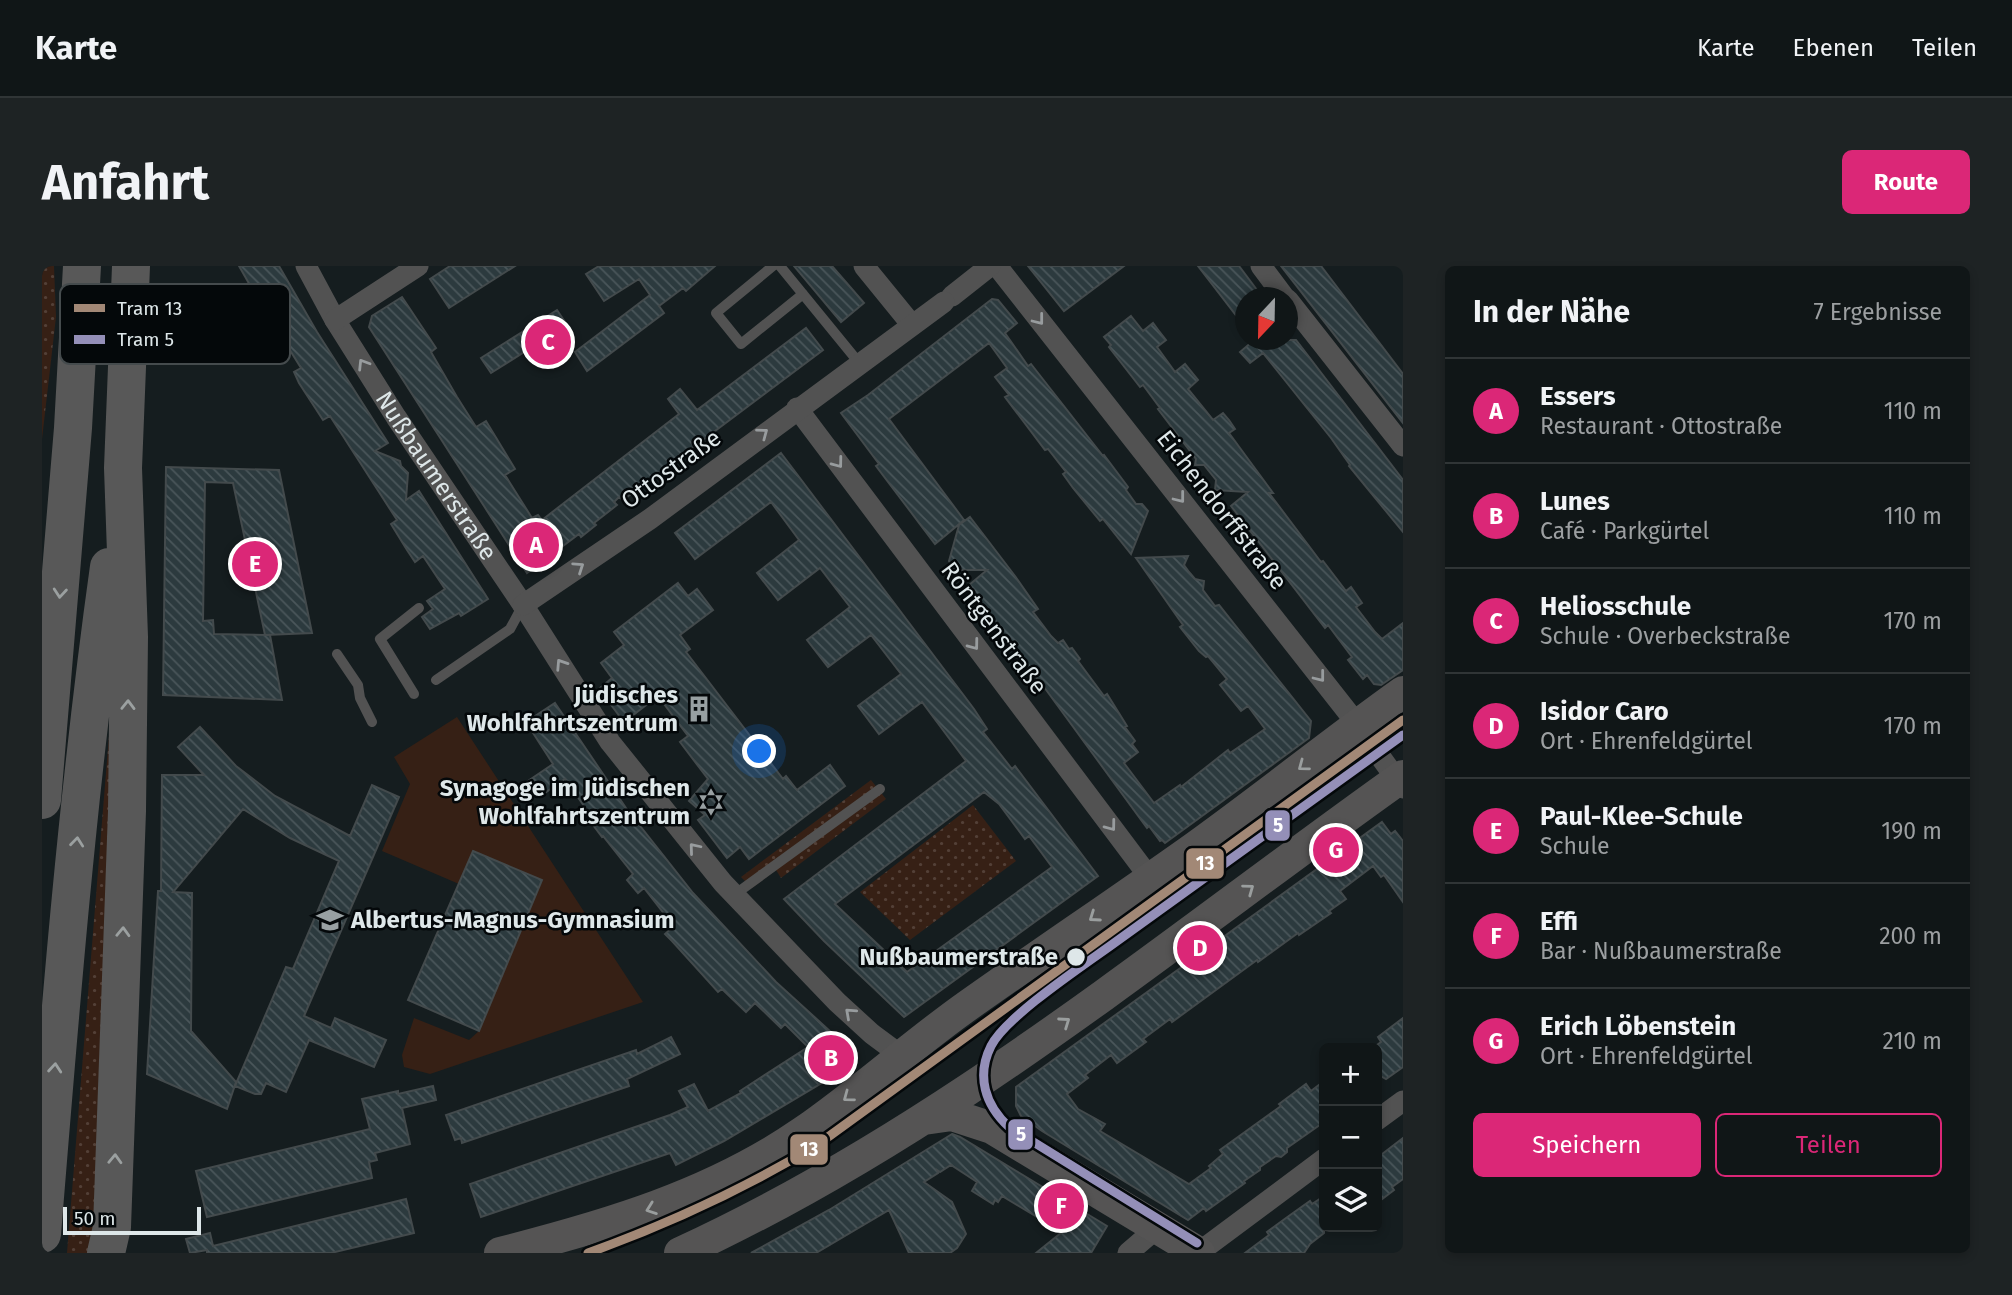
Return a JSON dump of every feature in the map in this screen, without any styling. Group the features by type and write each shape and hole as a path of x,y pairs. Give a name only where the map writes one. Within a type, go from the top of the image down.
{"highway":[{"path":"81,284 82,266"},
{"path":"130,284 131,266"},
{"path":"42,800 77,364"},
{"path":"113,1244 127,811 129,650 123,468 127,364"},
{"path":"42,545 74,428"},
{"path":"42,1234 68,926 97,657 123,468"}],"main road":[{"path":"500,1253 656,1208 709,1185 804,1132 965,1007 1150,878 1403,692"},
{"path":"680,1253 786,1200 924,1119 1112,989 1401,782"},
{"path":"976,1083 992,1120 1010,1137"},
{"path":"924,1119 952,1115 977,1121 1010,1137 1198,1253"}],"street":[{"name":"Nußbaumerstraße","path":"306,266 335,320 396,417 523,605 610,742 670,820 734,895 837,1002 872,1034 903,1056"},
{"path":"335,320 418,266"},
{"path":"864,266 912,325"},
{"name":"Ottostraße","path":"523,605 650,519 990,266"},
{"name":"Eichendorffstraße","path":"997,266 1401,782"},
{"path":"1261,266 1278,287"},
{"path":"1298,313 1403,446"},
{"name":"Röntgenstraße","path":"797,408 1150,878"},
{"path":"1382,1116 1403,1101"},
{"path":"1198,1253 1319,1163"},
{"path":"1128,1253 1157,1228"}],"lane":[{"path":"773,266 716,313 741,344 803,294"},
{"path":"780,266 860,363"},
{"name":"Ottostraße","path":"436,680 510,629 523,605"},
{"path":"414,694 380,639 419,608"},
{"path":"337,653 358,685 360,698 372,722"},
{"path":"734,895 880,789"}],"shaded area":[{"path":"42,266 54,266 56,317 42,439"},
{"path":"114,674 96,1218 89,1253 67,1253"},
{"path":"457,717 643,1002 430,1074 404,1067 402,1055 414,1018 469,1040 479,1031 542,880 474,851 459,884 382,851 410,784 394,757"},
{"path":"871,780 886,799 781,878 776,870 752,888 741,877"},
{"path":"973,805 1016,861 910,940 860,892"}],"building":[{"path":"239,266 279,266 289,284 249,284"},
{"path":"450,266 515,266 449,308 430,279"},
{"path":"599,266 715,266 686,291 683,288 659,306 664,313 587,371 575,352 650,295 639,279 604,301 586,274"},
{"path":"794,266 832,266 864,303 841,322"},
{"path":"1028,266 1124,266 1064,311"},
{"path":"1198,266 1239,266 1255,287 1235,287 1235,314"},
{"path":"1281,266 1321,266 1403,374 1403,423 1298,287"},
{"path":"290,285 388,443 375,451 400,461 408,473 406,500 419,491 488,599 461,616 459,613 430,629 422,617 433,609 427,601 445,589 423,556 415,562 407,550 391,524 397,520 341,433 330,416 323,420 299,383 294,372 301,368 290,350"},
{"path":"402,297 436,348 431,352 476,427 486,421 515,469 505,475 532,518 538,515 542,520 679,414 668,399 680,389 697,410 806,328 823,350 623,500 619,497 614,502 617,505 594,523 596,525 581,537 579,534 527,573 369,327 372,316"},
{"path":"992,299 998,300 1017,323 1005,333 1028,366 1031,364 1104,455 1128,487 1126,490 1136,504 1142,504 1148,511 1131,554 1073,488 1063,474 1066,472 1048,449 1045,450 1005,397 1009,395 995,377 1007,368 989,343 889,419 964,520 935,544 876,466 879,464 841,413"},
{"path":"557,310 567,325 491,373 481,358"},
{"path":"1131,316 1143,331 1153,323 1166,340 1157,347 1175,372 1185,364 1198,380 1188,389 1213,420 1223,413 1229,420 1235,429 1229,433 1273,493 1269,493 1346,591 1351,587 1362,603 1356,607 1375,632 1382,639 1403,623 1403,670 1381,685 1374,684 1367,675 1363,679 1348,660 1352,657 1328,625 1325,628 1231,506 1248,492 1215,490 1216,480 1204,465 1195,465 1196,459 1158,409 1160,408 1143,385 1140,387 1104,337"},
{"path":"1298,343 1403,480 1403,532 1263,353 1250,363 1240,352 1298,350"},
{"path":"781,453 974,709 987,729 983,732 1012,769 1015,766 1098,876 904,1017 784,899 966,761 922,702 879,734 858,706 901,674 871,635 828,667 807,640 850,607 820,568 778,600 757,573 799,540 771,502 695,559 675,533","holes":["984,792 999,804 1025,839 1029,836 1052,867 907,972 835,904"]},
{"path":"166,467 279,470 312,633 265,635 270,635 282,700 163,695","holes":["205,482 233,483 265,635 214,634 213,620 203,621"]},
{"path":"970,517 1038,609 1033,612 1051,636 1058,643 1063,640 1069,649 1072,648 1080,659 1078,661 1104,696 1107,694 1127,726 1125,727 1135,741 1132,744 1138,752 1124,763 1154,803 1180,785 1181,787 1228,750 1230,753 1265,729 1248,706 1241,711 1220,685 1227,679 1180,627 1183,625 1136,558 1188,556 1184,565 1189,572 1195,579 1204,581 1203,590 1215,606 1219,605 1311,721 1309,738 1165,843 1160,841 1149,826 1147,828 1044,687 991,621 993,619 968,586 987,570 955,570 949,561 959,525"},
{"name":"Jüdisches Wohlfahrtszentrum","path":"678,583 688,596 697,589 713,610 680,635 690,649 686,652 783,779 786,776 797,790 830,765 845,786 749,859 740,847 727,858 698,820 705,815 689,801 708,779 680,742 688,736 658,696 624,722 599,689 612,678 601,663 624,645 614,632"},
{"path":"555,703 626,808 693,893 776,982 854,1053 837,1074 724,1141 676,1165 670,1153 481,1217 470,1184 688,1107 679,1091 694,1084 708,1111 741,1093 740,1091 808,1047 785,1024 781,1028 755,1003 746,1012 722,989 718,992 665,934 673,927 644,888 638,893 627,880 633,874 593,825 596,823 565,779 539,797 528,781 553,764 526,722"},
{"name":"Albertus-Magnus-Gymnasium","path":"200,727 236,766 275,796 350,836 372,785 399,797 304,1016 331,1028 335,1018 386,1040 374,1067 309,1040 286,1092 266,1083 261,1094 235,1086 286,967 293,969 339,861 290,838 243,809 173,892 192,893 191,1031 236,1082 227,1109 147,1074 158,891 161,891 162,775 204,775 178,747"},
{"path":"1382,822 1391,834 1395,831 1403,841 1403,902 1384,875 1381,877 1373,866 1340,891 1346,899 1329,911 1331,913 1258,962 1257,960 1172,1022 1170,1019 1143,1039 1146,1042 1117,1063 1111,1055 1085,1075 1088,1078 1067,1094 1078,1109 1105,1124 1100,1131 1189,1184 1211,1168 1209,1166 1223,1154 1220,1150 1281,1106 1279,1104 1306,1084 1311,1091 1319,1085 1319,1126 1287,1148 1287,1152 1281,1157 1276,1156 1260,1167 1245,1183 1206,1211 1204,1208 1188,1220 1042,1131 1021,1116 1016,1106 1016,1087"},
{"path":"473,851 542,880 479,1031 408,1000"},
{"path":"1403,1018 1403,1067 1386,1079 1382,1077 1382,1043 1378,1037"},
{"path":"671,1037 680,1054 627,1079 629,1086 462,1143 461,1138 455,1140 446,1115 636,1050 637,1054"},
{"path":"433,1086 436,1100 402,1108 410,1144 375,1153 377,1160 369,1162 372,1178 207,1217 196,1171 370,1129 362,1099"},
{"path":"952,1134 1107,1226 1091,1253 1036,1253 1062,1232 1002,1196 993,1204 972,1191 977,1182 951,1165 940,1172 937,1170 938,1173 924,1182 952,1202 966,1234 957,1248 950,1253 909,1253 889,1210 816,1253 751,1253 829,1210"},
{"path":"1403,1138 1403,1179 1382,1199 1382,1169 1382,1154"},
{"path":"406,1199 414,1233 331,1253 207,1253 207,1250 190,1253 186,1239 210,1233 213,1246"},
{"path":"1319,1199 1319,1232 1324,1233 1310,1244 1304,1253 1245,1253 1286,1218 1310,1201 1312,1204"}],"tram line":[{"name":"13","path":"588,1253 705,1205 817,1145 1403,720"},
{"name":"5","path":"1197,1243 1009,1127 994,1109 985,1090 986,1057 999,1034 1048,991 1403,735"}],"place":[{"name":"Heliosschule","path":"548,342"},
{"name":"Essers","path":"536,545"},
{"name":"Paul-Klee-Schule","path":"255,564"},
{"name":"Jüdisches Wohlfahrtszentrum","path":"699,709"},
{"name":"Synagoge im Jüdischen Wohlfahrtszentrum","path":"711,802"},
{"name":"Erich Löbenstein","path":"1336,850"},
{"name":"Albertus-Magnus-Gymnasium","path":"330,920"},
{"name":"Isidor Caro","path":"1200,948"},
{"name":"Nußbaumerstraße","path":"1076,957"},
{"name":"Lunes","path":"831,1058"},
{"name":"Effi","path":"1061,1206"}]}
